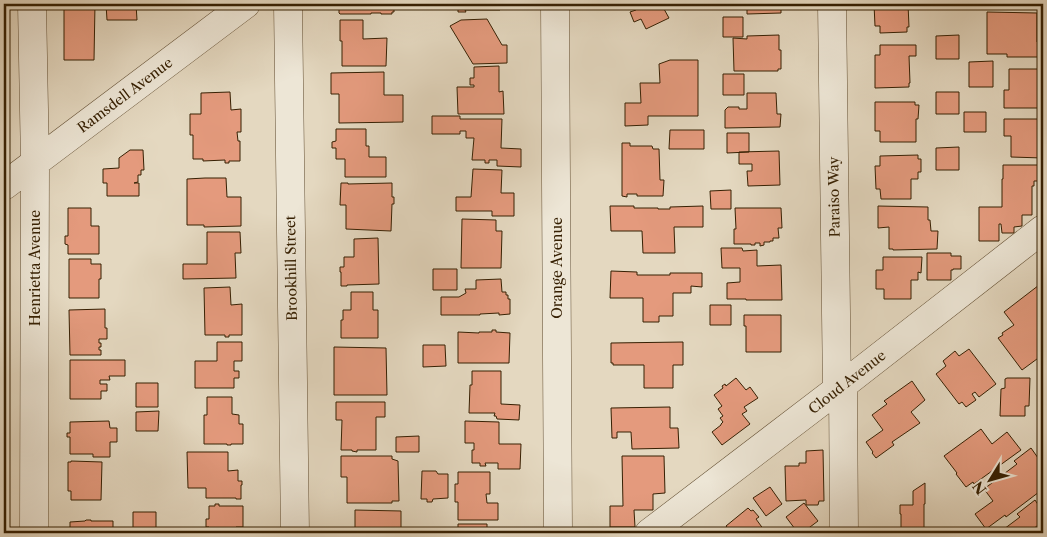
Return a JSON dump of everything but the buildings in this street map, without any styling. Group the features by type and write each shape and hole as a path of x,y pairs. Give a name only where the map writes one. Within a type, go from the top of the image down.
{"street":[{"name":"Henrietta Avenue","path":"32,4 35,162 34,533"},
{"name":"Ramsdell Avenue","path":"4,186 246,4"},
{"name":"Brookhill Street","path":"288,4 295,533"},
{"name":"Orange Avenue","path":"555,4 558,533"},
{"name":"Paraiso Way","path":"832,4 844,533"},
{"name":"Cloud Avenue","path":"649,533 840,388 1043,229"}]}
